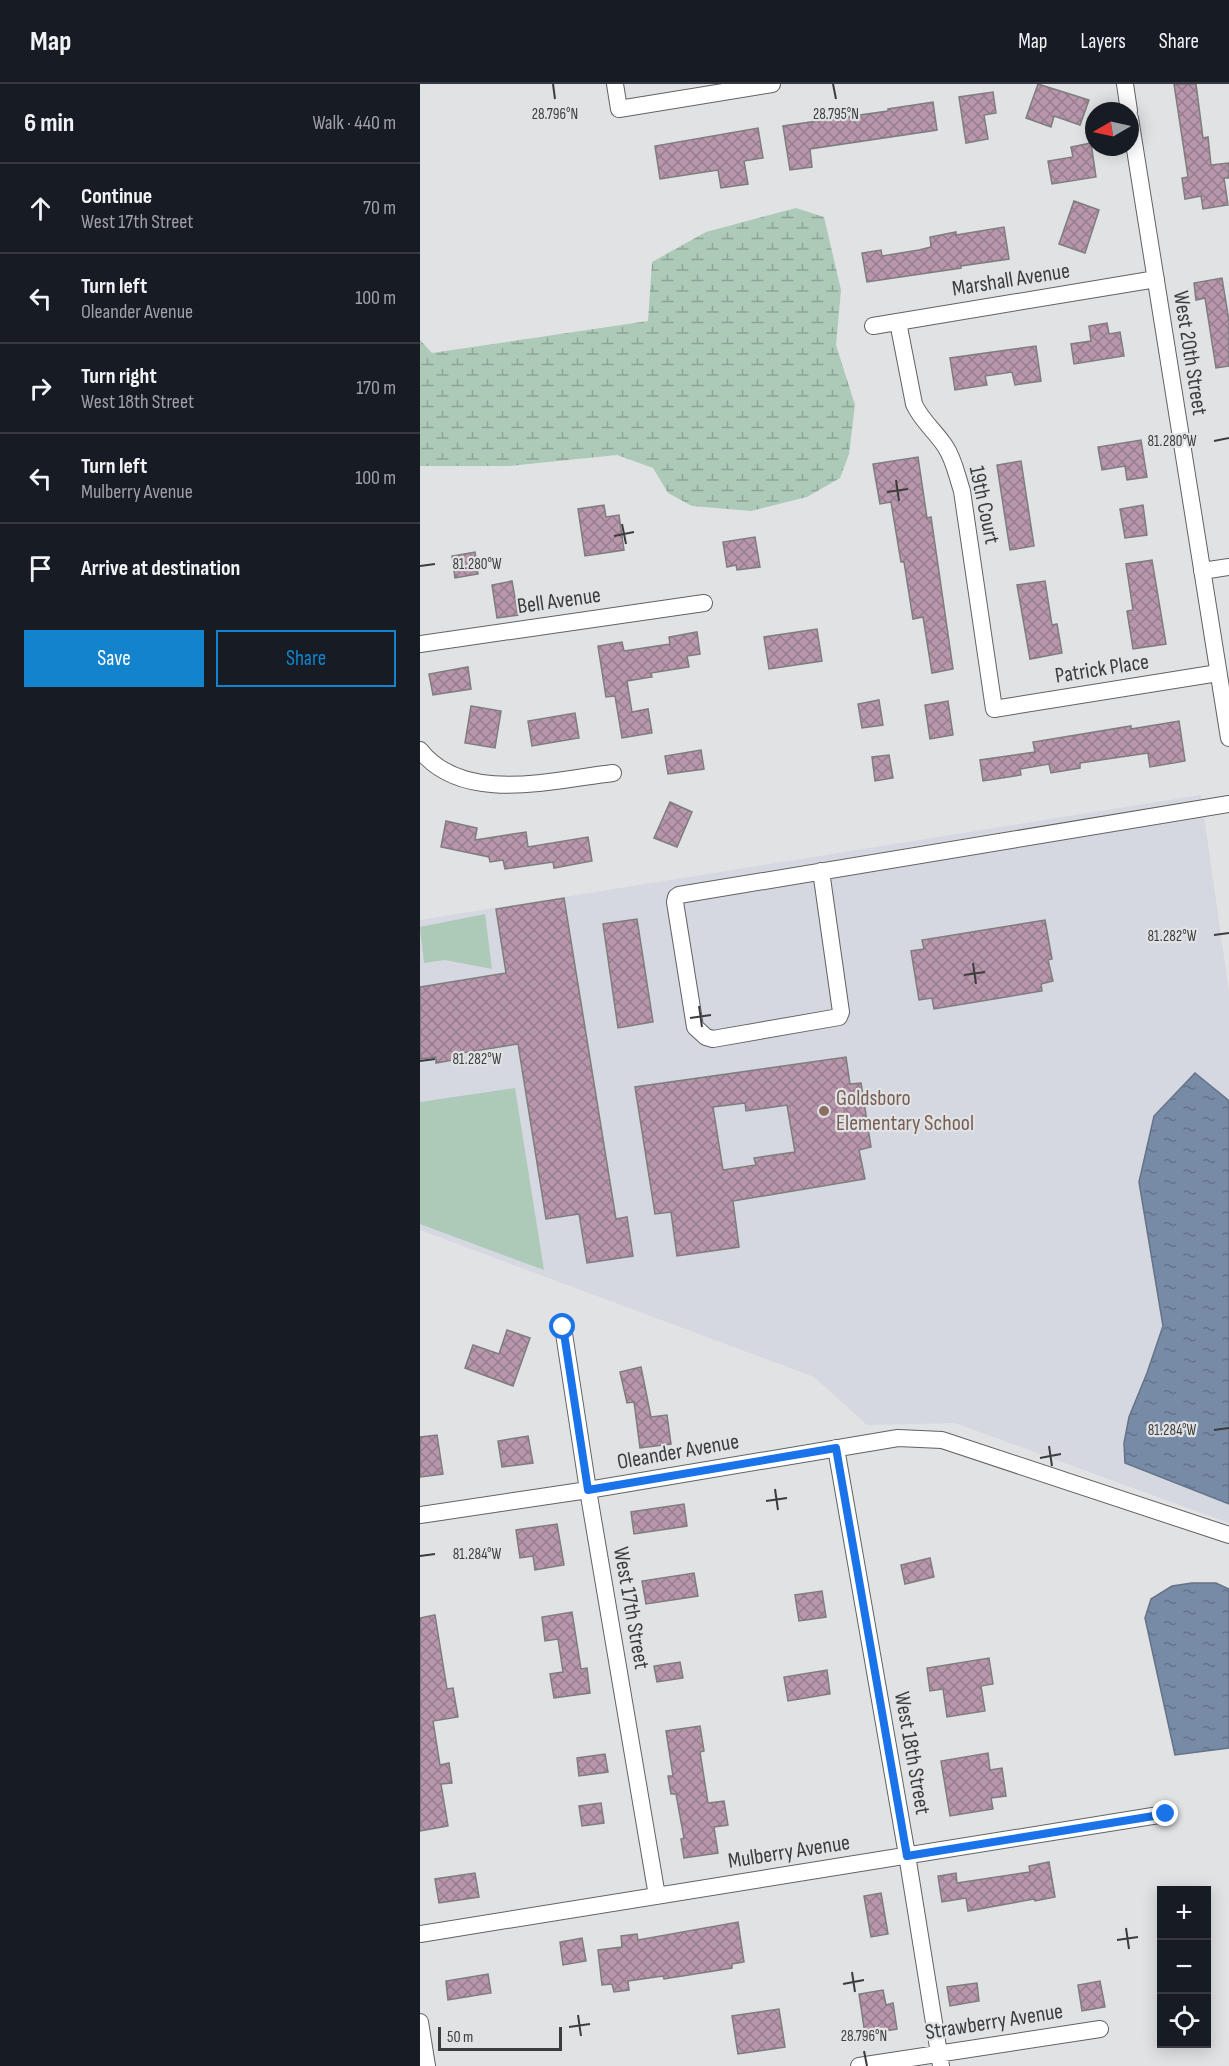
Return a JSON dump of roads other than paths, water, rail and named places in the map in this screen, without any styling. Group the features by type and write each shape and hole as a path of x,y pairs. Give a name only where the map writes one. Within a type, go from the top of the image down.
{"street":[{"path":"615,84 619,109 772,84"},
{"path":"1125,84 1128,102"},
{"name":"West 20th Street","path":"1136,156 1229,738"},
{"name":"Marshall Avenue","path":"873,326 1155,279"},
{"name":"19th Court","path":"898,322 914,404 919,416 945,446 962,491 994,709"},
{"path":"1202,572 1229,567"},
{"name":"Bell Avenue","path":"420,644 704,603"},
{"name":"Patrick Place","path":"994,709 1218,673"},
{"path":"420,750 428,759 450,773 474,782 510,785 613,773"},
{"path":"821,871 841,1012 838,1017 713,1039 706,1037 695,1027 676,897 821,871 1229,804"},
{"name":"West 17th Street","path":"563,1327 588,1490 657,1896"},
{"name":"Oleander Avenue","path":"420,1515 588,1490 898,1438 942,1440 1229,1535"},
{"name":"West 18th Street","path":"836,1448 940,2059"},
{"name":"Mulberry Avenue","path":"420,1934 1166,1814"},
{"path":"420,2022 427,2066"},
{"name":"Strawberry Avenue","path":"859,2066 940,2059 1100,2029"}],"water":[{"path":"1195,1073 1228,1100 1229,1105 1229,1504 1125,1463 1124,1443 1129,1417 1163,1326 1139,1182 1154,1116"},
{"path":"1216,1583 1229,1589 1229,1748 1175,1755 1145,1618 1151,1599 1172,1586"}],"place":[{"name":"Goldsboro Elementary School","path":"824,1111"}]}
